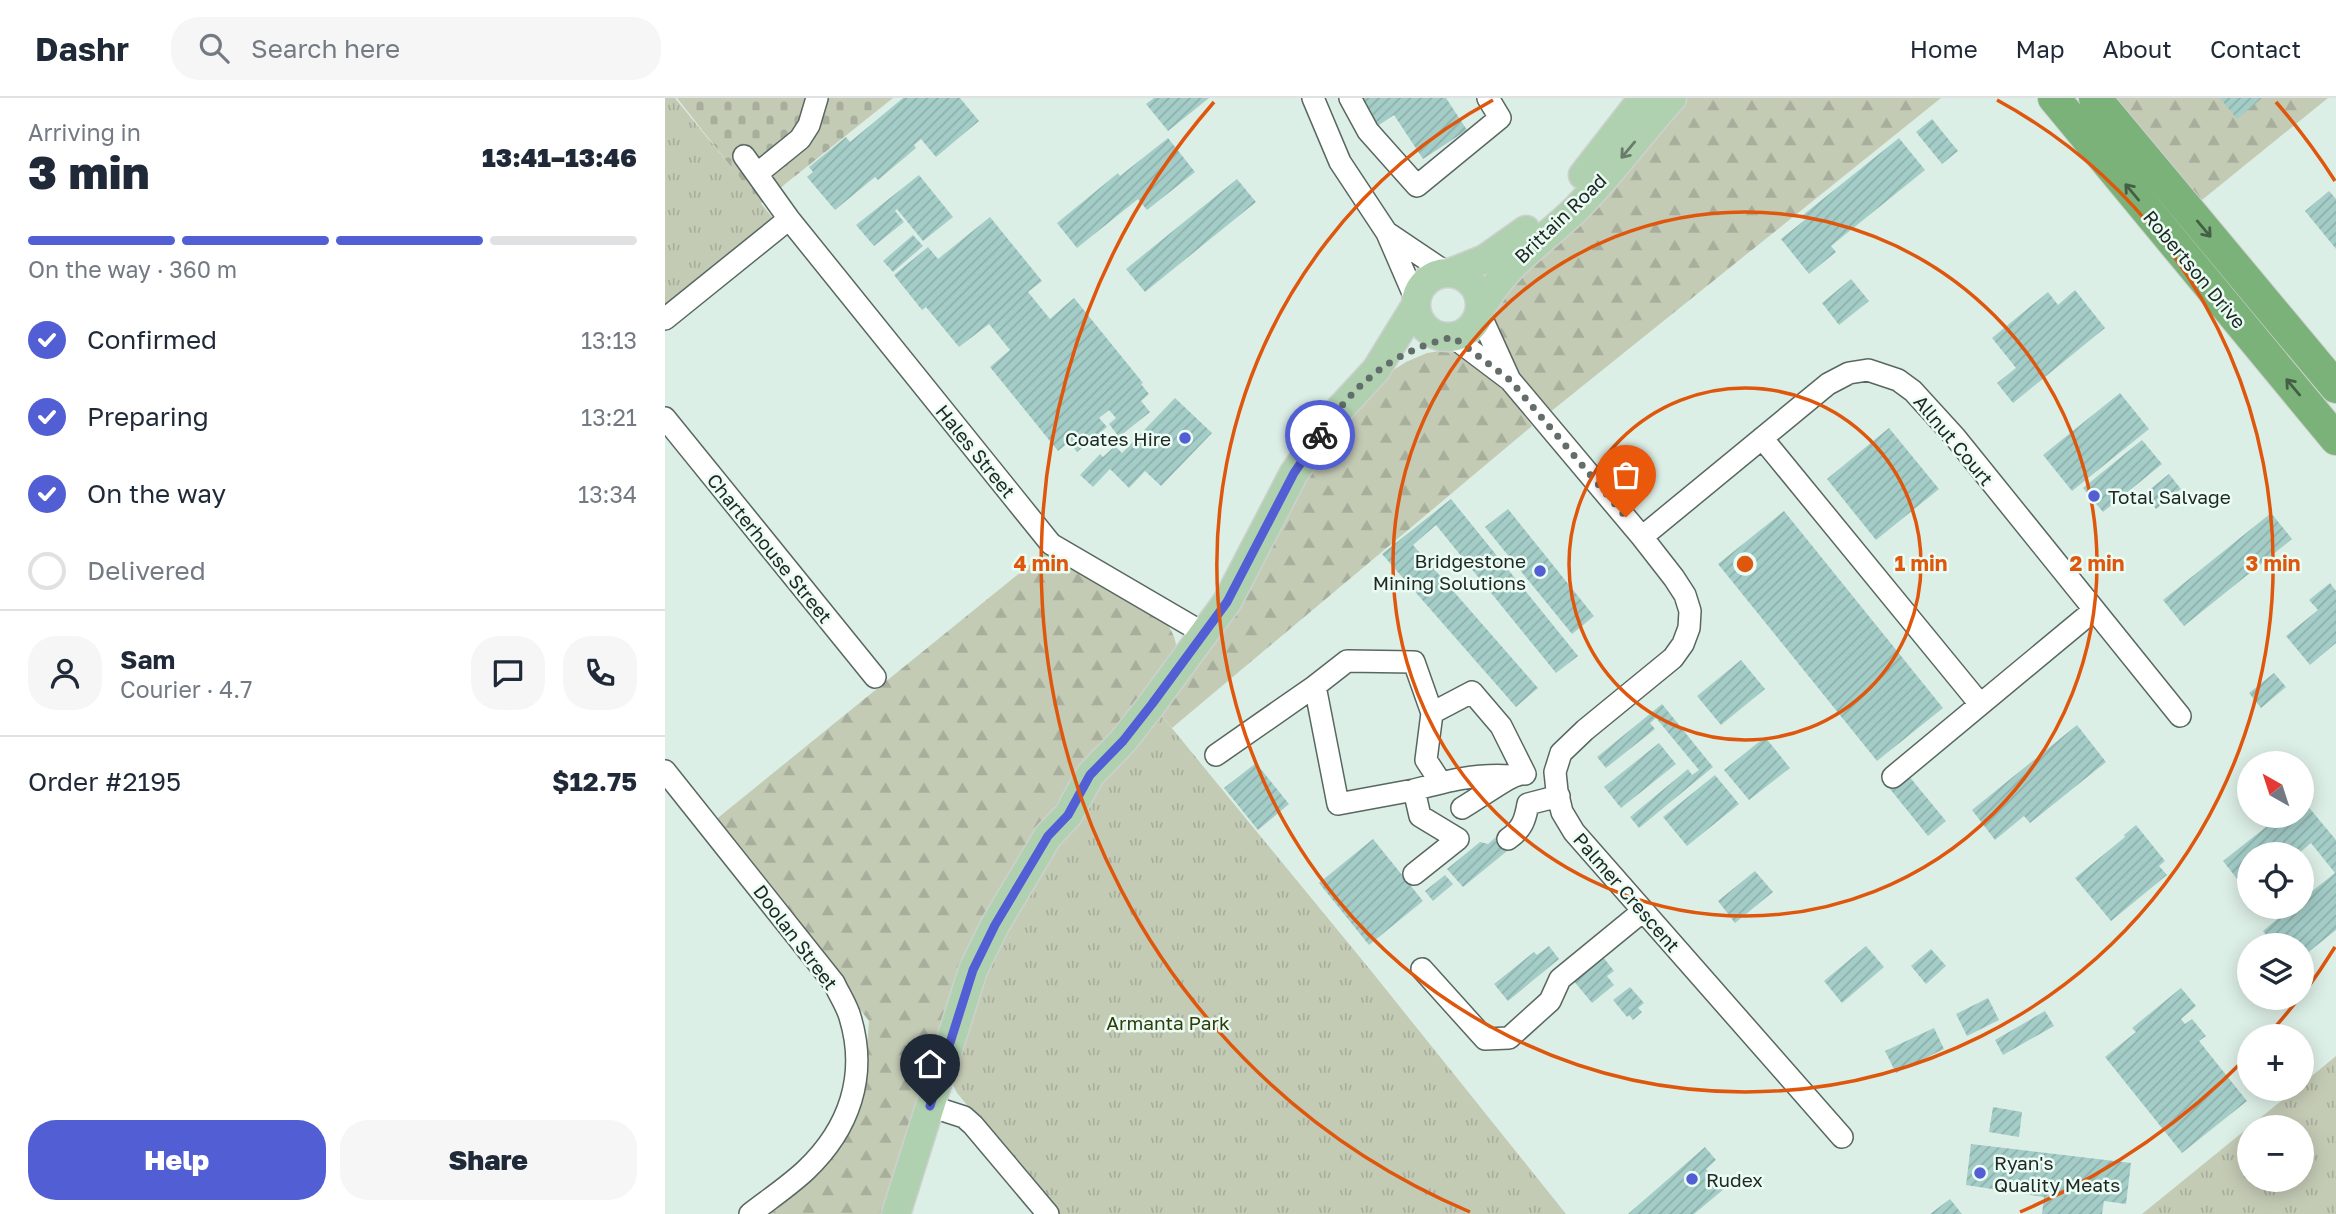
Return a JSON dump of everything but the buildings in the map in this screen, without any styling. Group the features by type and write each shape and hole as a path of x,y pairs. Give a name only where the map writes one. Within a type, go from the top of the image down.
{"highway":[{"name":"Robertson Drive","path":"2054,98 2336,439"},
{"name":"Robertson Drive","path":"2095,98 2336,387"}],"main road":[{"name":"Brittain Road","path":"1448,273 1494,254 1553,208 1584,174 1643,98"},
{"name":"Brittain Road","path":"1480,311 1488,295 1510,266 1576,209 1672,98"},
{"path":"896,1214 973,970 995,925 1048,836 1068,815 1090,775 1123,741 1227,602 1294,473 1338,411 1376,370 1424,285 1430,279 1448,273 1469,281 1476,289 1480,311 1470,329 1425,345 1376,370"},
{"path":"1416,303 1417,315 1430,332 1451,337"}],"street":[{"path":"758,173 800,139 809,125 817,98"},
{"path":"1313,98 1340,162 1387,233 1416,303"},
{"path":"1350,98 1368,131 1417,186 1500,118 1487,98"},
{"name":"Hales Street","path":"744,156 789,219 1051,544 1205,634"},
{"path":"665,319 789,219"},
{"path":"1387,233 1448,273"},
{"path":"1480,311 1510,380"},
{"path":"1315,686 1338,804 1485,774 1555,772 1561,753 1584,730 1672,658 1683,644 1689,628 1690,611 1685,595 1642,537 1510,380 1451,337"},
{"name":"Allnut Court","path":"1642,537 1828,384 1849,373 1868,370 1898,380 1913,391 1955,437 2179,716"},
{"name":"Charterhouse Street","path":"665,418 875,677"},
{"path":"1762,438 1980,704"},
{"path":"1892,777 2093,611"},
{"path":"1216,755 1347,661 1414,662 1432,713 1426,760 1441,783"},
{"path":"1432,713 1472,692 1501,726 1518,775"},
{"name":"Doolan Street","path":"665,771 834,983 850,1015 857,1045 857,1078 849,1109 831,1142 805,1170 750,1214"},
{"name":"Palmer Crescent","path":"1555,772 1562,812 1574,832 1842,1137"},
{"path":"1462,808 1518,775"},
{"path":"1414,874 1458,839 1420,816 1415,790"},
{"path":"1508,839 1520,831 1525,822 1528,804 1559,796"},
{"path":"1422,969 1485,1039 1509,1038 1550,1000 1560,979 1643,911"},
{"path":"930,1106 964,1117 973,1125 1048,1214"}],"green space":[{"path":"665,98 675,98 776,222 665,311"},
{"path":"677,98 893,98 760,204"},
{"path":"1679,98 1941,98 1549,413 1509,363 1491,313 1499,290"},
{"path":"2109,98 2328,98 2197,204"},
{"path":"1446,350 1460,355 1484,371 1532,426 1172,728 1157,710 1316,455 1387,374 1427,353"},
{"path":"1048,550 1167,624 1176,643 1174,657 1153,688 884,1214 764,1214 829,1162 851,1125 865,1076 869,1021 714,821"},
{"name":"Armanta Park","path":"1157,710 1566,1214 1058,1214 957,1093 948,1075 998,936 1099,780"},
{"path":"2336,1056 2336,1214 2142,1214 2237,1137 2237,1192 2314,1192 2314,1115 2264,1115 2281,1101 2314,1101 2314,1074"}],"way so far":[{"path":"1320,435 1350,395 1376,370 1425,345 1453,337 1510,380 1626,517"}],"place":[{"name":"Coates Hire","path":"1185,438"},
{"name":"Total Salvage","path":"2094,496"},
{"name":"Bridgestone Mining Solutions","path":"1540,571"},
{"name":"Ryan's Quality Meats","path":"1980,1173"},
{"name":"Rudex","path":"1692,1179"}],"route":[{"path":"930,1106 973,970 995,925 1048,836 1068,815 1090,775 1123,741 1227,602 1294,473 1320,435"}]}
